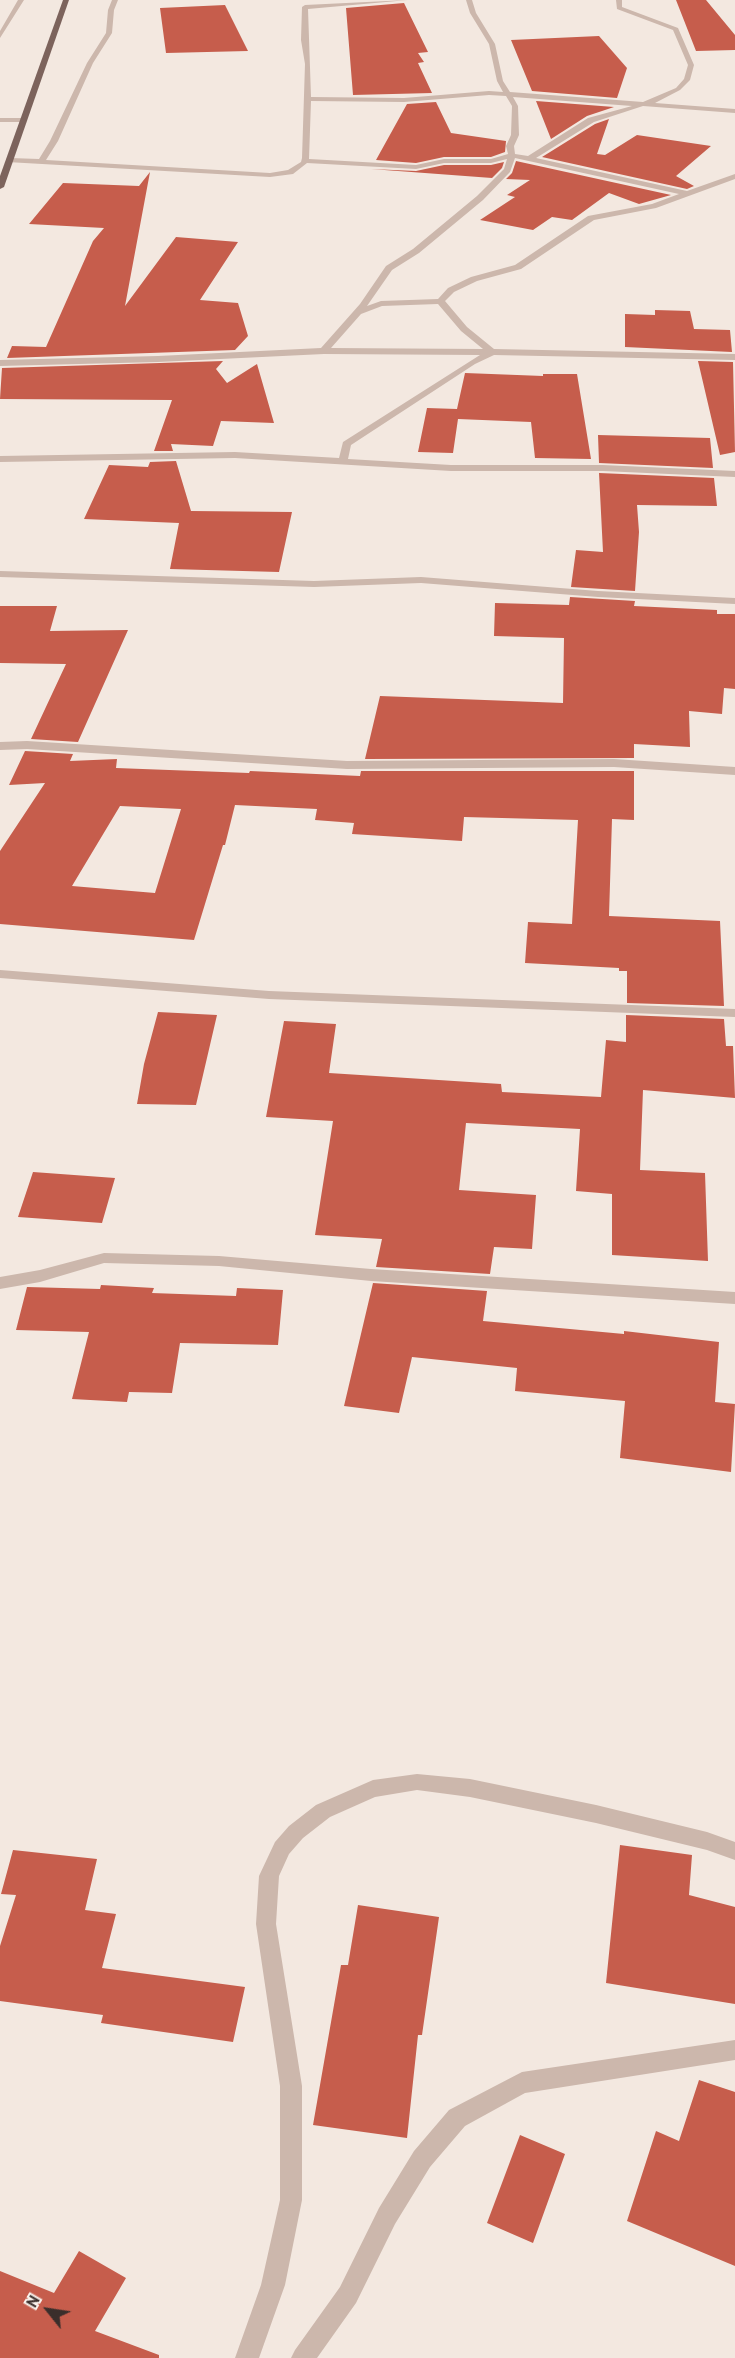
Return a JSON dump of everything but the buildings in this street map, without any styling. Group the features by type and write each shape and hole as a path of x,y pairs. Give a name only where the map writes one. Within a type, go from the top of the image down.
{"main road":[{"path":"0,187 66,0"}],"street":[{"path":"0,36 21,0"},
{"path":"42,160 54,141 90,63 109,33 111,10 116,0"},
{"path":"304,161 308,64 304,40 305,3 405,0"},
{"path":"324,351 358,312 389,268 416,251 480,198 507,170 512,155 510,146 515,135 515,106 500,81 492,44 473,13 469,0"},
{"path":"529,159 591,120 648,103 678,90 687,80 691,65 676,29 620,8 619,0"},
{"path":"307,99 404,100 462,93 648,103 735,111"},
{"path":"0,120 23,120"},
{"path":"10,160 42,160 270,175 290,172 304,161 416,167 436,162 491,161 512,155 691,194"},
{"path":"358,312 381,304 440,301 451,290 474,279 518,267 591,218 653,206 735,176"},
{"path":"440,301 458,319 464,329 492,352"},
{"path":"0,363 158,359 324,351 735,357"},
{"path":"344,460 346,444 472,362 492,352"},
{"path":"0,459 236,455 451,468 603,468 735,474"},
{"path":"0,574 314,584 421,580 598,594 735,601"},
{"path":"0,746 27,745 347,765 614,763 735,771"},
{"path":"0,974 269,995 735,1013"},
{"path":"0,1283 40,1276 104,1258 219,1261 371,1275 735,1298"},
{"path":"247,2358 273,2285 291,2200 291,2086 266,1924 269,1876 282,1848 296,1832 323,1811 373,1789 417,1782 470,1788 596,1814 707,1841 735,1851"},
{"path":"303,2358 348,2295 387,2216 422,2159 457,2118 522,2083 735,2050"}]}
